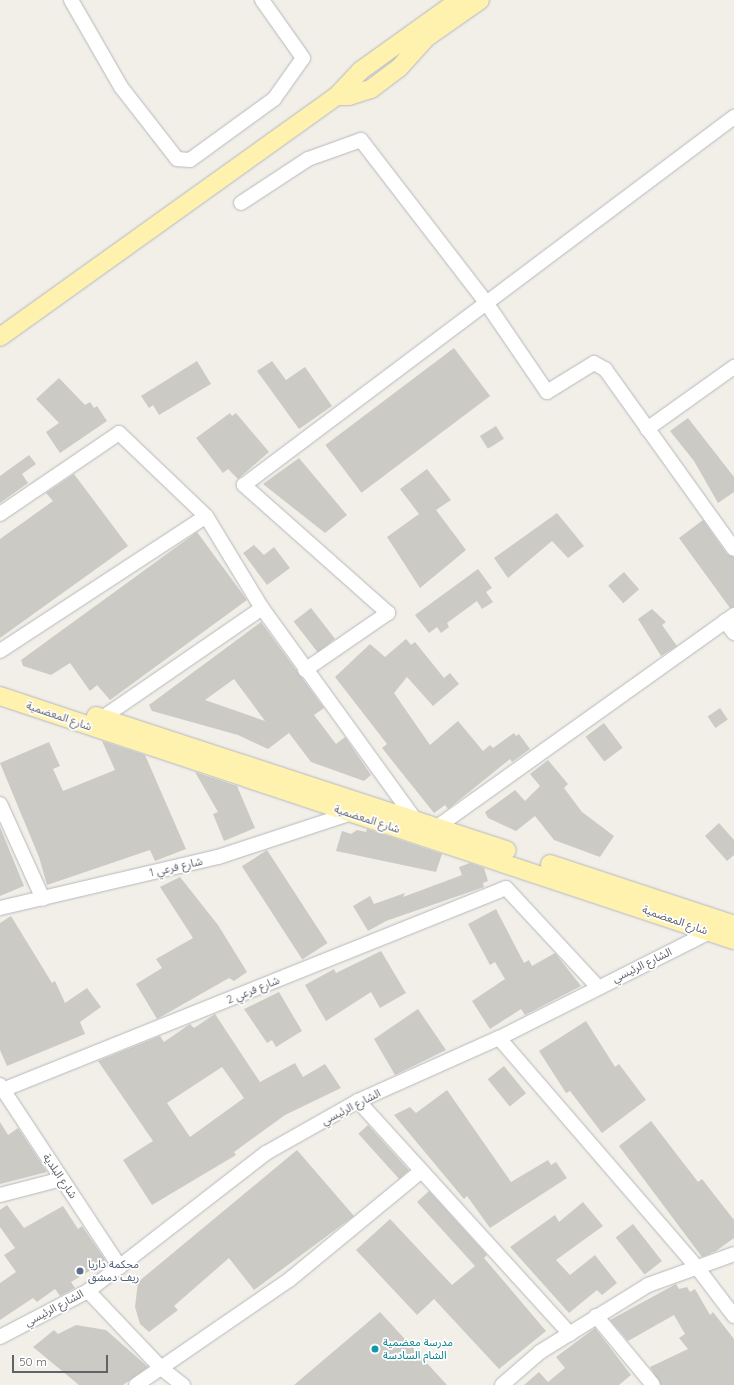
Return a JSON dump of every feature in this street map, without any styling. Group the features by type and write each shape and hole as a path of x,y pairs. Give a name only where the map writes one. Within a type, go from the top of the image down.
{"main road":[{"path":"0,338 337,96 360,71 460,0"},
{"path":"337,96 349,96 371,89 399,68 426,38 480,0"},
{"name":"شارع المعضمية","path":"0,684 414,818 733,927"},
{"name":"شارع المعضمية","path":"0,696 349,814 709,932 733,927"}],"street":[{"path":"71,0 121,87 177,159 190,160 274,99 303,58 262,0"},
{"path":"305,670 388,613 244,485 485,301 734,117"},
{"path":"241,203 308,159 361,140 485,301 547,392 594,363 605,369 734,549"},
{"path":"647,429 734,367"},
{"path":"0,514 119,433 206,516 262,608 305,670 414,818"},
{"path":"0,651 206,516"},
{"path":"102,718 262,608"},
{"path":"437,827 730,618 734,633"},
{"path":"0,804 44,899"},
{"name":"شارع فرعي 1","path":"0,908 218,858 349,814"},
{"name":"شارع فرعي 2","path":"1,1089 506,888 598,987"},
{"name":"الشارع الرئيسي","path":"0,1337 88,1290 120,1267 266,1153 358,1101 499,1038 709,932"},
{"path":"499,1038 696,1266 734,1316"},
{"name":"شارع البلدية","path":"1,1089 120,1267"},
{"path":"358,1101 570,1334"},
{"path":"136,1385 289,1280 421,1171"},
{"path":"0,1195 62,1179"},
{"path":"502,1385 540,1352 648,1285 696,1266 734,1254"},
{"path":"88,1290 161,1368 183,1385"},
{"path":"596,1316 653,1385"}],"building":[{"path":"454,348 490,396 362,493 325,445"},
{"path":"197,361 211,384 159,415 153,405 149,408 141,396"},
{"path":"272,361 286,380 305,367 332,406 299,429 257,371"},
{"path":"59,378 85,405 90,402 94,408 97,406 107,421 60,453 46,432 59,423 36,399"},
{"path":"230,413 232,416 236,413 269,452 238,479 228,469 223,473 196,438"},
{"path":"688,418 734,477 734,492 718,503 694,461 670,431"},
{"path":"496,426 504,439 488,449 480,436"},
{"path":"29,455 36,464 22,474 28,483 0,503 0,476"},
{"path":"299,458 347,515 325,533 263,484"},
{"path":"427,469 451,500 436,510 466,550 420,588 387,537 419,514 400,489"},
{"path":"74,474 128,546 0,638 0,539 53,501 46,493"},
{"path":"557,513 584,546 568,558 552,541 508,578 494,558"},
{"path":"703,520 727,554 734,557 734,607 730,608 679,538"},
{"path":"197,532 247,600 110,700 97,685 90,691 70,663 51,675 23,666 21,660"},
{"path":"254,545 264,555 274,547 290,568 267,585 243,553"},
{"path":"478,569 492,588 486,592 493,602 482,609 477,601 447,623 449,627 441,633 437,627 429,633 415,615"},
{"path":"624,572 639,589 623,603 608,586"},
{"path":"311,608 335,639 318,652 294,622"},
{"path":"652,609 666,622 662,625 677,646 661,656 638,619"},
{"path":"261,622 324,708 314,715 336,744 345,737 371,775 364,781 311,762 289,733 268,749 238,735 152,711 149,705","holes":["234,679 265,721 205,700"]},
{"path":"406,639 411,645 415,642 444,678 450,673 459,684 433,706 407,677 394,693 430,745 458,721 483,751 490,745 493,748 514,733 516,736 519,734 530,749 512,762 510,759 448,809 445,805 434,813 382,748 387,744 335,677 370,644 385,657"},
{"path":"720,708 728,720 715,728 708,716"},
{"path":"604,723 623,748 604,762 586,737"},
{"path":"102,741 145,755 186,849 155,861 150,850 47,885 39,857 0,763 49,742 60,766 53,769 63,791 115,770"},
{"path":"548,760 568,784 564,788 582,812 614,836 600,857 554,840 535,816 516,831 488,818 485,812 515,790 525,801 540,786 530,774"},
{"path":"195,772 237,786 255,828 224,841 213,814 218,812"},
{"path":"719,823 734,840 734,855 727,861 705,836"},
{"path":"0,827 24,886 0,896"},
{"path":"367,829 442,854 436,872 336,851 342,831 351,834 357,830 366,832"},
{"path":"267,850 327,943 302,959 242,866"},
{"path":"470,863 484,868 488,881 483,883 484,887 386,921 368,931 353,906 370,896 374,904 405,893 403,897 462,875 459,867"},
{"path":"180,877 218,925 247,972 234,981 229,978 157,1019 136,984 162,968 156,959 193,938 160,887"},
{"path":"496,909 524,963 529,960 532,966 555,953 581,986 525,1015 521,1009 490,1029 472,1001 505,979 495,962 490,965 468,924"},
{"path":"11,916 52,983 55,981 65,1003 87,988 101,1007 80,1022 85,1034 7,1066 0,1050 0,923"},
{"path":"381,951 406,993 380,1008 371,992 326,1021 305,985 334,969 336,973"},
{"path":"279,992 302,1031 276,1047 272,1040 267,1043 244,1009"},
{"path":"418,1009 446,1050 395,1075 374,1039"},
{"path":"215,1014 260,1082 295,1063 303,1077 325,1064 341,1088 285,1115 234,1152 236,1155 152,1205 123,1160 153,1141 98,1061 160,1036 164,1042 190,1024 194,1028","holes":["222,1067 244,1098 190,1137 167,1103"]},
{"path":"586,1021 615,1067 619,1064 646,1100 602,1133 570,1091 566,1093 539,1051"},
{"path":"504,1066 526,1093 510,1106 488,1079"},
{"path":"447,1090 511,1182 548,1160 551,1165 556,1162 567,1178 490,1228 467,1196 464,1199 394,1115 410,1107 416,1113"},
{"path":"651,1121 698,1182 702,1179 734,1220 734,1238 716,1251 702,1257 619,1146"},
{"path":"0,1122 8,1135 18,1128 47,1172 0,1184"},
{"path":"368,1125 409,1170 399,1179 358,1134"},
{"path":"297,1150 354,1216 254,1290 229,1258 174,1306 178,1310 149,1332 140,1324 135,1307 138,1282"},
{"path":"429,1191 487,1255 484,1258 546,1331 499,1369 434,1299 417,1315 356,1250 390,1219 452,1285 475,1266 417,1202"},
{"path":"583,1202 603,1226 556,1260 570,1275 595,1255 617,1283 602,1295 597,1290 569,1313 510,1247 555,1215 559,1222"},
{"path":"7,1205 24,1228 63,1206 78,1229 82,1226 106,1261 71,1282 75,1288 60,1296 55,1289 37,1302 33,1298 0,1320 0,1283 16,1272 4,1255 15,1248 0,1227 0,1210"},
{"path":"633,1224 662,1261 645,1275 616,1238"},
{"path":"676,1284 679,1289 687,1287 690,1292 695,1289 710,1315 713,1312 734,1339 734,1385 661,1385 650,1367 688,1349 679,1338 685,1334 674,1315 628,1341 610,1320"},
{"name":"مدرسة معضمية الشام السادسة","path":"380,1312 447,1385 294,1385"},
{"path":"76,1325 106,1330 148,1367 123,1385 79,1385 33,1347 54,1330 58,1334"},
{"path":"595,1328 631,1375 619,1385 524,1385 539,1372 548,1382 565,1368 556,1357"}],"place":[{"name":"محكمة داريا ريف دمشق","path":"80,1271"},
{"name":"مدرسة معضمية الشام السادسة","path":"375,1349"}]}
